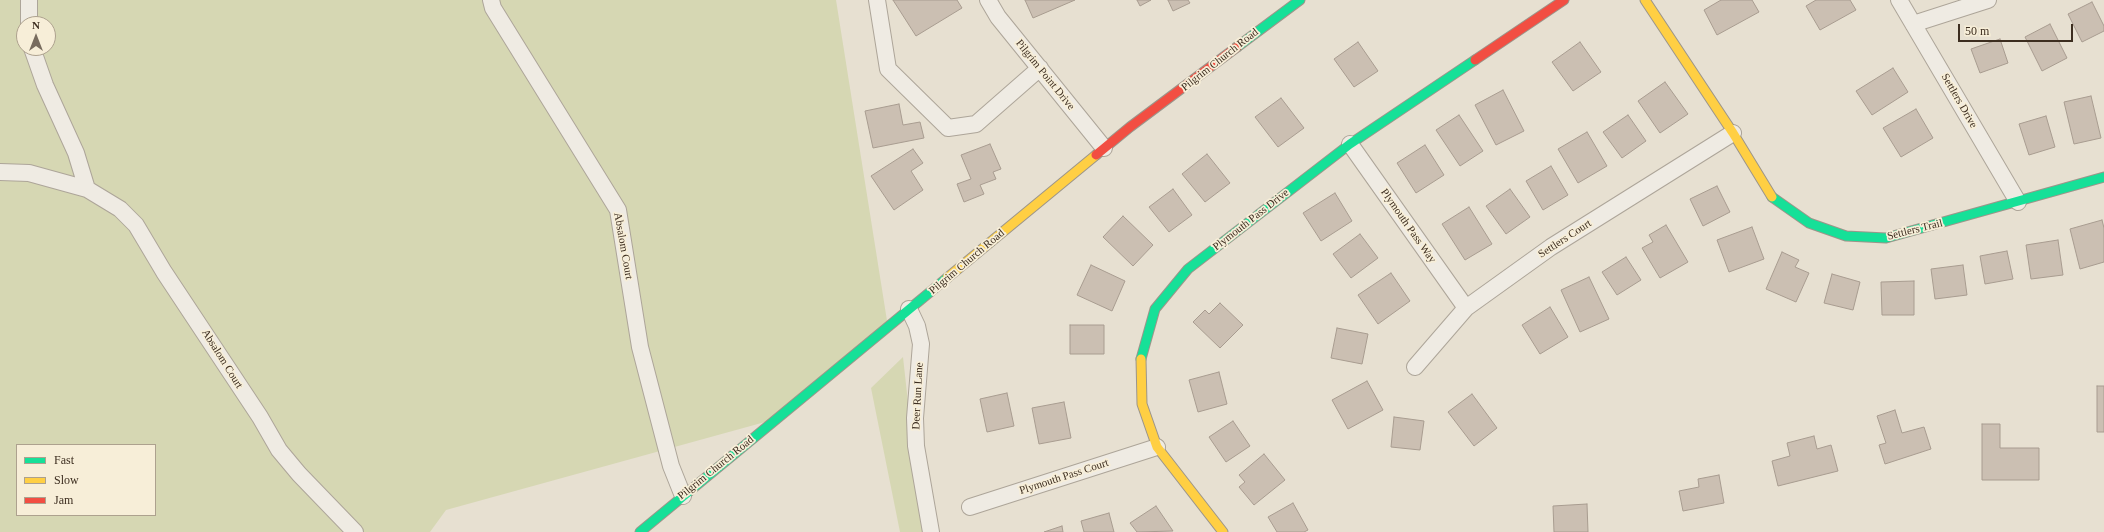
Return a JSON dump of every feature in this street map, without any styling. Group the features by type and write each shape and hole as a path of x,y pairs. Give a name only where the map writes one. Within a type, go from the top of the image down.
{"street":[{"path":"29,0 29,16"},
{"name":"Absalom Court","path":"491,0 493,8 618,210 640,347 671,466 682,496"},
{"path":"877,0 888,69 948,128 976,124 1040,68"},
{"name":"Pilgrim Point Drive","path":"988,0 998,17 1104,148"},
{"name":"Pilgrim Church Road","path":"640,532 1104,148 1300,0"},
{"name":"Plymouth Pass Drive","path":"1223,532 1157,447 1142,404 1141,356 1155,309 1188,269 1350,144 1564,0"},
{"name":"Settlers Trail","path":"1645,0 1733,133 1771,196 1809,223 1846,236 1886,238 2104,177"},
{"name":"Settlers Drive","path":"1899,0 2018,202"},
{"path":"1913,24 1988,0"},
{"path":"35,56 45,85 76,153 88,189"},
{"name":"Settlers Court","path":"1415,367 1466,308 1551,248 1733,133"},
{"name":"Plymouth Pass Way","path":"1350,144 1466,308"},
{"name":"Absalom Court","path":"0,172 29,173 88,189 120,209 136,225 164,272 260,418 279,450 299,474 355,532"},
{"name":"Deer Run Lane","path":"909,310 917,326 921,344 915,418 916,446 931,532"},
{"name":"Plymouth Pass Court","path":"970,507 1157,447"}],"green space":[{"path":"0,0 836,0 888,327 776,419 446,510 430,532 0,532"},
{"path":"903,357 920,512 925,532 900,532 871,388"}],"building":[{"path":"893,0 957,0 962,8 916,36"},
{"path":"1025,0 1075,0 1033,18"},
{"path":"1137,0 1151,0 1140,6"},
{"path":"1168,0 1188,0 1190,3 1173,11"},
{"path":"1721,0 1752,0 1759,12 1717,35 1704,10"},
{"path":"1816,0 1850,0 1856,10 1820,30 1806,6"},
{"path":"2092,2 2104,26 2104,31 2082,42 2068,14"},
{"path":"2050,24 2067,58 2042,71 2025,37"},
{"path":"2000,39 2008,63 1980,73 1971,49"},
{"path":"1358,42 1378,71 1354,87 1334,59"},
{"path":"1580,42 1601,72 1573,91 1552,62"},
{"path":"1893,68 1908,92 1872,115 1856,91"},
{"path":"1665,82 1688,114 1660,133 1638,101"},
{"path":"1503,90 1524,131 1496,145 1475,105"},
{"path":"2091,96 2101,138 2074,144 2064,102"},
{"path":"1281,98 1304,128 1278,147 1255,117"},
{"path":"899,104 903,125 920,122 924,138 873,148 865,111"},
{"path":"1916,109 1933,138 1901,157 1883,128"},
{"path":"1459,115 1483,151 1460,166 1436,130"},
{"path":"1628,115 1646,141 1622,158 1603,132"},
{"path":"2046,116 2055,147 2029,155 2019,124"},
{"path":"1587,132 1607,166 1578,183 1558,149"},
{"path":"990,144 1001,169 993,172 996,179 980,185 984,194 964,202 957,184 971,179 961,155"},
{"path":"1425,145 1444,175 1416,193 1397,163"},
{"path":"913,149 923,163 911,171 923,190 894,210 871,176"},
{"path":"1207,154 1230,183 1205,202 1182,174"},
{"path":"1551,166 1568,195 1543,210 1526,181"},
{"path":"1717,186 1730,212 1703,226 1690,199"},
{"path":"1173,189 1192,215 1169,232 1149,207"},
{"path":"1510,189 1530,217 1506,234 1486,206"},
{"path":"1335,193 1352,221 1321,241 1303,213"},
{"path":"1469,207 1492,244 1465,260 1442,224"},
{"path":"1123,216 1153,245 1133,266 1103,237"},
{"path":"2102,220 2104,228 2104,262 2080,269 2070,229"},
{"path":"1666,225 1688,262 1660,278 1642,248 1653,242 1649,235"},
{"path":"1752,227 1764,259 1729,272 1717,240"},
{"path":"1360,234 1378,258 1351,278 1333,254"},
{"path":"2058,240 2063,275 2031,279 2026,245"},
{"path":"2007,251 2013,279 1985,284 1980,256"},
{"path":"1782,252 1799,260 1795,267 1809,273 1796,302 1766,289"},
{"path":"1626,257 1641,280 1617,295 1602,272"},
{"path":"1091,265 1125,281 1112,311 1077,295"},
{"path":"1963,265 1967,295 1935,299 1931,269"},
{"path":"1391,273 1410,301 1378,324 1358,295"},
{"path":"1832,274 1860,282 1853,310 1824,303"},
{"path":"1589,277 1609,319 1580,332 1561,290"},
{"path":"1914,281 1914,315 1882,315 1881,282"},
{"path":"1220,303 1243,325 1220,348 1193,322 1205,310 1209,314"},
{"path":"1550,307 1568,337 1540,354 1522,325"},
{"path":"1070,325 1104,325 1104,354 1070,354"},
{"path":"1337,328 1368,334 1362,364 1331,358"},
{"path":"1219,372 1227,404 1198,412 1189,380"},
{"path":"1367,381 1383,410 1348,429 1332,400"},
{"path":"2097,386 2104,386 2104,432 2097,432"},
{"path":"1007,393 1014,426 987,432 980,399"},
{"path":"1472,394 1497,428 1474,446 1448,412"},
{"path":"1064,402 1071,438 1039,444 1032,408"},
{"path":"1895,410 1902,433 1924,427 1931,449 1885,464 1879,445 1886,443 1877,416"},
{"path":"1394,417 1424,421 1420,450 1391,447"},
{"path":"1233,421 1250,446 1226,462 1209,437"},
{"path":"1982,424 2000,424 2000,448 2039,448 2039,480 1982,480"},
{"path":"1814,436 1817,449 1831,445 1838,471 1778,486 1772,461 1790,456 1787,443"},
{"path":"1264,454 1285,480 1254,505 1239,487 1245,482 1239,475"},
{"path":"1719,475 1724,503 1683,511 1679,491 1699,487 1698,479"},
{"path":"1293,503 1308,530 1304,532 1277,532 1268,517"},
{"path":"1587,504 1588,532 1554,532 1553,506"},
{"path":"1156,506 1173,531 1137,532 1130,523"},
{"path":"1109,513 1114,532 1084,532 1081,521"},
{"path":"1062,526 1063,532 1044,532"}],"traffic: fast":[{"path":"1237,47 1300,0"},
{"path":"1141,359 1155,309 1188,269 1350,144 1475,60"},
{"path":"1772,197 1809,223 1846,236 1886,238 2104,177"},
{"path":"640,532 947,278"}],"traffic: slow":[{"path":"1645,0 1733,133 1772,197"},
{"path":"947,278 1096,155"},
{"path":"1141,359 1142,404 1157,447 1223,532"}],"traffic: jam":[{"path":"1475,60 1564,0"},
{"path":"1096,155 1130,127 1237,47"}]}
